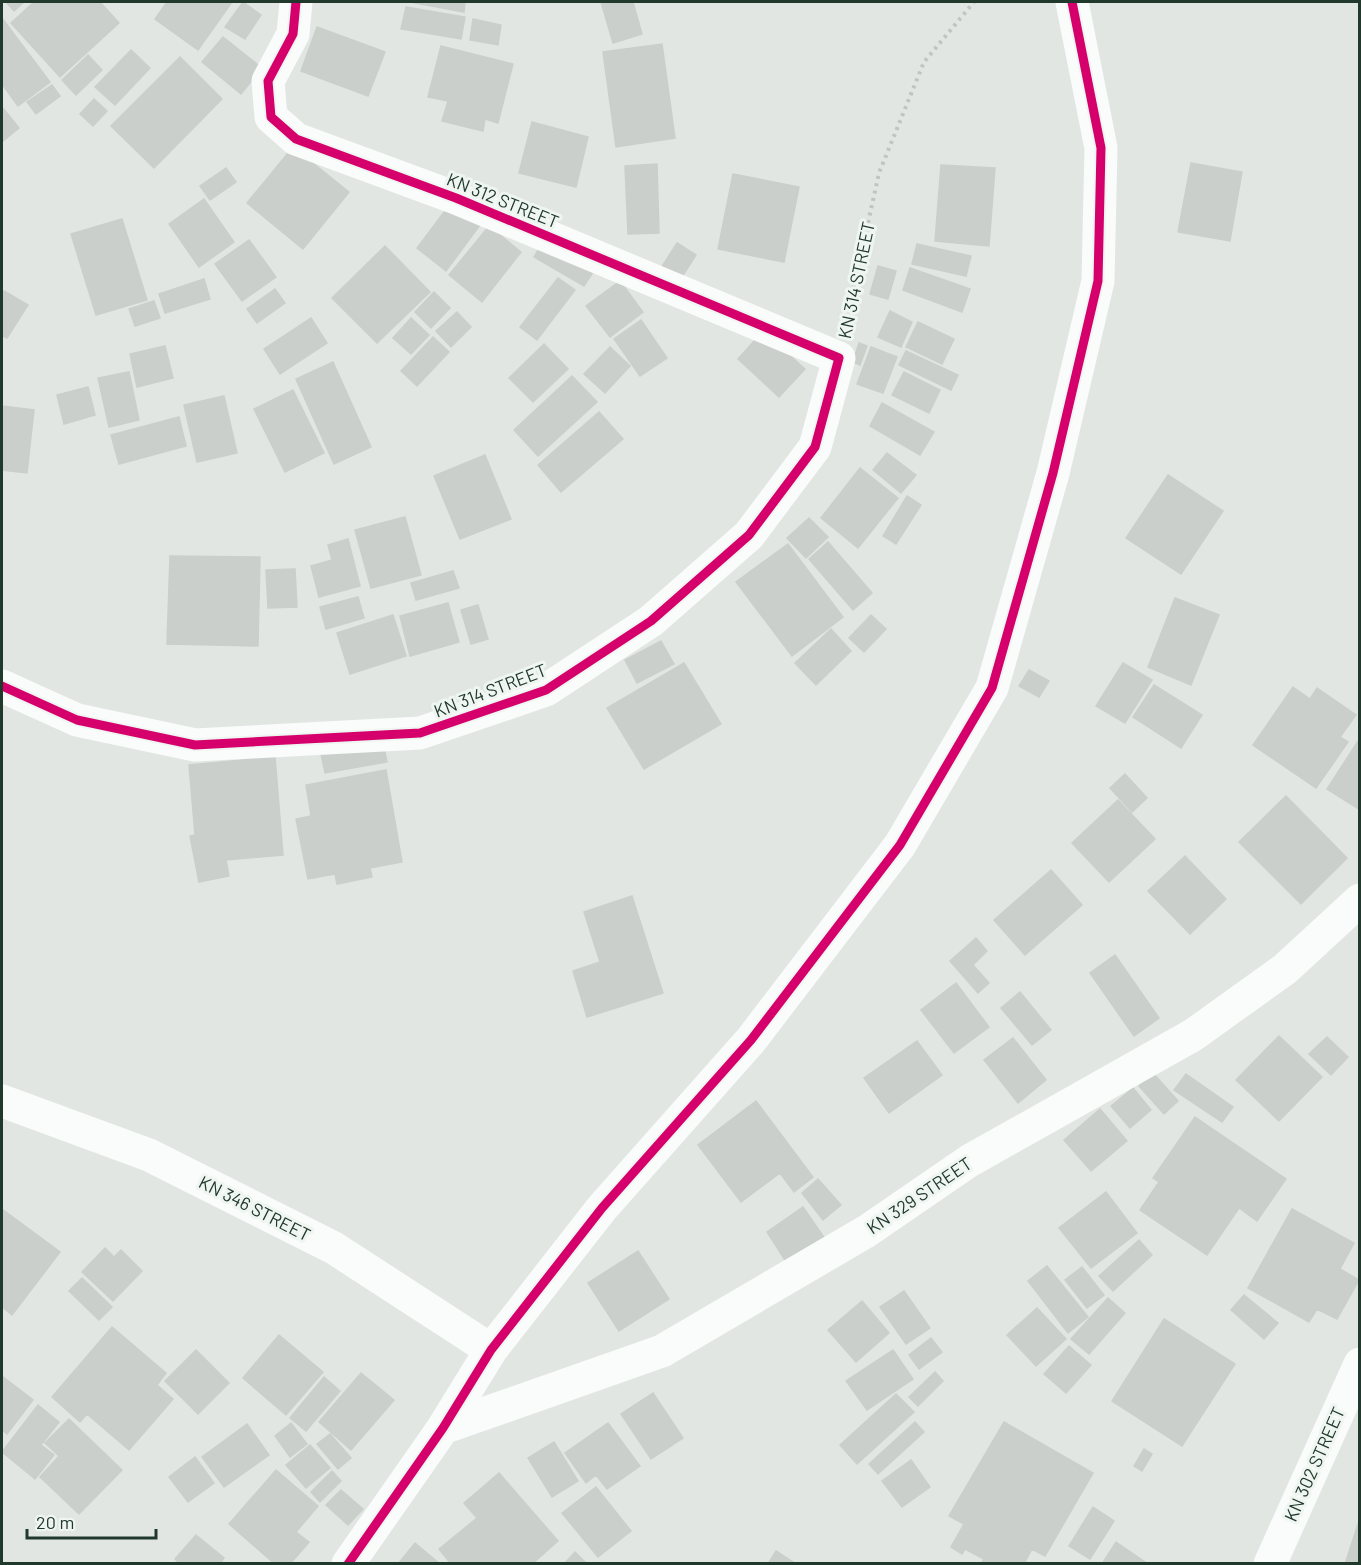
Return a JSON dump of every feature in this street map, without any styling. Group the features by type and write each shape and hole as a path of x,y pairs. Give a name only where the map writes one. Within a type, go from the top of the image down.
{"street":[{"name":"KN 312 STREET","path":"296,2 293,34 268,81 271,117 296,139 456,198 839,358"},
{"path":"348,1563 443,1428 491,1350 602,1208 751,1040 900,845 992,688 1053,473 1098,281 1101,148 1072,2"},
{"name":"KN 314 STREET","path":"2,686 77,720 195,745 420,733 546,690 651,621 749,536 814,447 839,358"},
{"name":"KN 329 STREET","path":"443,1428 662,1351 867,1232 969,1161 1193,1035 1285,969 1359,900"},
{"name":"KN 346 STREET","path":"2,1101 149,1155 334,1248 491,1350"},
{"name":"KN 302 STREET","path":"1270,1563 1359,1364"}],"building":[{"path":"6,2 24,2 14,11"},
{"path":"34,2 100,2 119,23 60,77 11,23"},
{"path":"167,2 232,2 198,50 155,19"},
{"path":"243,2 261,15 245,39 225,27"},
{"path":"410,2 465,2 464,12"},
{"path":"601,2 633,2 642,34 613,43"},
{"path":"406,7 465,17 461,39 401,29"},
{"path":"2,18 50,82 18,106 2,84"},
{"path":"473,19 501,25 498,45 470,40"},
{"path":"317,27 385,52 368,96 301,71"},
{"path":"223,37 262,68 241,94 202,62"},
{"path":"662,44 675,138 616,147 603,52"},
{"path":"441,46 513,64 498,123 485,119 483,131 442,121 448,101 428,97"},
{"path":"131,50 150,68 115,105 95,87"},
{"path":"88,55 102,70 76,95 62,80"},
{"path":"180,57 222,99 154,168 111,126"},
{"path":"52,85 60,96 36,114 27,102"},
{"path":"94,99 107,111 93,126 80,114"},
{"path":"2,107 19,128 2,142"},
{"path":"532,122 588,137 576,187 519,173"},
{"path":"293,147 349,192 303,249 247,203"},
{"path":"1191,163 1242,172 1230,241 1178,232"},
{"path":"657,164 659,233 628,234 625,166"},
{"path":"941,165 995,168 989,246 935,241"},
{"path":"226,168 236,182 210,200 200,186"},
{"path":"733,174 799,187 784,262 718,249"},
{"path":"204,199 234,242 199,267 169,224"},
{"path":"453,200 483,221 446,271 417,248"},
{"path":"122,219 147,300 96,315 71,234"},
{"path":"489,226 521,252 482,302 449,275"},
{"path":"249,240 276,277 242,301 215,264"},
{"path":"544,240 595,269 584,286 534,257"},
{"path":"677,243 696,255 680,280 661,268"},
{"path":"917,244 971,256 966,276 912,264"},
{"path":"385,246 430,292 377,343 332,298"},
{"path":"878,266 896,271 888,299 870,294"},
{"path":"910,268 970,289 962,312 903,290"},
{"path":"558,278 575,290 537,340 520,327"},
{"path":"204,279 210,299 165,313 159,294"},
{"path":"620,281 643,312 610,337 586,306"},
{"path":"275,289 285,303 257,323 247,309"},
{"path":"4,291 28,305 7,338 3,336 2,339 2,295"},
{"path":"434,292 450,308 431,328 415,312"},
{"path":"154,301 160,318 135,326 129,309"},
{"path":"890,311 912,322 901,347 878,337"},
{"path":"457,312 471,327 451,347 436,331"},
{"path":"311,318 327,343 280,374 264,349"},
{"path":"411,318 429,335 411,354 393,338"},
{"path":"641,320 667,358 640,376 614,339"},
{"path":"918,322 954,339 942,364 906,347"},
{"path":"763,331 805,369 779,397 738,359"},
{"path":"433,337 449,352 417,386 401,371"},
{"path":"859,343 867,346 860,365 853,362"},
{"path":"544,344 568,369 533,402 509,378"},
{"path":"165,346 173,378 137,387 130,354"},
{"path":"610,347 630,366 605,393 584,374"},
{"path":"871,347 897,357 883,393 857,384"},
{"path":"906,351 958,375 951,390 899,365"},
{"path":"333,362 371,447 334,464 296,379"},
{"path":"129,372 139,420 109,427 98,378"},
{"path":"904,372 940,390 929,413 892,395"},
{"path":"572,376 597,402 538,456 514,430"},
{"path":"88,387 95,415 64,424 57,395"},
{"path":"293,390 324,453 285,472 254,409"},
{"path":"224,396 237,453 197,462 184,405"},
{"path":"882,403 934,432 920,455 870,426"},
{"path":"2,406 34,410 27,473 2,470"},
{"path":"599,412 623,439 561,492 538,465"},
{"path":"179,417 186,446 119,464 111,435"},
{"path":"887,453 916,475 901,493 873,470"},
{"path":"485,455 511,519 460,539 434,476"},
{"path":"860,468 898,498 858,548 821,518"},
{"path":"1168,475 1223,511 1181,574 1126,538"},
{"path":"907,496 921,505 896,544 883,536"},
{"path":"405,517 421,575 371,588 355,530"},
{"path":"809,518 828,537 806,558 787,538"},
{"path":"348,539 360,586 319,597 311,566 332,560 328,545"},
{"path":"828,542 872,593 853,610 809,559"},
{"path":"788,544 843,617 792,656 736,582"},
{"path":"170,556 260,557 258,646 167,644"},
{"path":"295,569 297,607 268,608 266,570"},
{"path":"453,571 459,588 416,600 411,583"},
{"path":"358,597 364,618 326,629 320,607"},
{"path":"1175,598 1219,615 1191,685 1148,667"},
{"path":"448,603 459,642 410,656 400,616"},
{"path":"478,605 488,639 471,644 461,610"},
{"path":"393,615 406,656 350,674 337,633"},
{"path":"871,615 886,629 864,652 849,638"},
{"path":"831,629 851,651 816,685 795,663"},
{"path":"661,641 674,664 637,683 625,660"},
{"path":"684,663 721,724 644,769 607,708"},
{"path":"1123,663 1152,680 1125,723 1096,706"},
{"path":"1029,670 1049,681 1039,697 1019,686"},
{"path":"1154,685 1202,715 1181,748 1133,717"},
{"path":"1293,687 1310,699 1317,688 1356,715 1340,737 1348,742 1316,788 1253,745"},
{"path":"382,738 387,762 325,773 320,749"},
{"path":"1360,738 1360,810 1327,789"},
{"path":"275,757 283,855 226,860 229,876 199,882 190,836 195,835 189,765"},
{"path":"386,770 402,862 370,868 372,877 337,884 335,874 308,879 296,819 311,816 306,785"},
{"path":"1125,774 1147,798 1132,812 1110,788"},
{"path":"1286,796 1347,858 1301,904 1239,842"},
{"path":"1118,800 1155,839 1109,882 1072,843"},
{"path":"1185,856 1226,899 1190,934 1148,891"},
{"path":"1051,870 1082,905 1025,955 994,920"},
{"path":"632,896 663,993 587,1017 573,971 600,962 584,912"},
{"path":"976,938 987,951 973,965 989,983 978,993 950,961"},
{"path":"1115,955 1159,1018 1134,1036 1090,973"},
{"path":"956,983 989,1027 954,1053 921,1010"},
{"path":"1020,992 1051,1030 1032,1045 1001,1008"},
{"path":"1279,1036 1322,1077 1279,1121 1236,1080"},
{"path":"1327,1037 1348,1057 1331,1075 1309,1054"},
{"path":"1013,1038 1046,1080 1018,1103 984,1060"},
{"path":"917,1041 942,1075 889,1113 864,1078"},
{"path":"1153,1073 1178,1101 1164,1114 1139,1086"},
{"path":"1186,1074 1233,1107 1222,1122 1174,1090"},
{"path":"1133,1088 1151,1110 1130,1128 1111,1106"},
{"path":"756,1101 813,1177 794,1192 780,1173 741,1202 698,1145"},
{"path":"1100,1109 1127,1141 1091,1171 1064,1140"},
{"path":"1195,1117 1286,1179 1257,1221 1239,1208 1207,1255 1140,1210 1159,1182 1153,1178"},
{"path":"818,1179 841,1205 823,1220 802,1193"},
{"path":"1106,1192 1137,1233 1091,1268 1059,1228"},
{"path":"803,1207 828,1243 790,1268 767,1232"},
{"path":"2,1209 60,1252 12,1315 2,1307"},
{"path":"1292,1209 1354,1243 1340,1269 1359,1280 1337,1319 1317,1309 1309,1322 1248,1288"},
{"path":"1139,1240 1152,1255 1113,1291 1099,1276"},
{"path":"105,1248 114,1257 121,1250 142,1271 113,1301 82,1272"},
{"path":"638,1251 669,1299 619,1331 588,1283"},
{"path":"1047,1266 1088,1317 1068,1333 1028,1281"},
{"path":"1082,1267 1104,1295 1087,1308 1065,1280"},
{"path":"82,1278 112,1307 99,1320 69,1291"},
{"path":"904,1291 930,1328 906,1344 880,1307"},
{"path":"1244,1295 1278,1323 1264,1339 1231,1310"},
{"path":"1108,1298 1125,1313 1089,1354 1071,1339"},
{"path":"862,1301 889,1333 856,1362 828,1330"},
{"path":"1037,1308 1066,1339 1036,1366 1007,1335"},
{"path":"1164,1319 1235,1364 1182,1446 1112,1401"},
{"path":"112,1327 166,1373 157,1385 173,1399 129,1450 87,1414 80,1422 52,1397"},
{"path":"279,1335 323,1372 286,1415 243,1378"},
{"path":"931,1338 942,1352 919,1369 909,1355"},
{"path":"1069,1346 1091,1365 1066,1393 1044,1374"},
{"path":"196,1350 229,1383 198,1414 165,1381"},
{"path":"893,1350 913,1379 867,1410 846,1381"},
{"path":"935,1372 943,1381 918,1406 909,1397"},
{"path":"361,1373 394,1400 351,1450 319,1422"},
{"path":"2,1376 33,1400 7,1434 2,1430"},
{"path":"324,1377 340,1391 306,1431 290,1418"},
{"path":"653,1393 683,1438 651,1459 621,1414"},
{"path":"896,1394 914,1412 857,1464 840,1445"},
{"path":"38,1405 59,1422 41,1445 54,1455 35,1479 2,1452"},
{"path":"69,1419 122,1470 79,1514 40,1477 59,1456 45,1443"},
{"path":"915,1422 924,1432 878,1474 869,1464"},
{"path":"1004,1422 1093,1473 1045,1556 1032,1549 1024,1564 981,1564 984,1559 965,1549 962,1554 951,1547 964,1524 949,1516"},
{"path":"291,1423 307,1444 290,1457 275,1436"},
{"path":"608,1423 640,1466 607,1489 596,1475 586,1483 565,1453"},
{"path":"247,1424 269,1455 224,1487 202,1457"},
{"path":"330,1434 351,1458 338,1469 317,1444"},
{"path":"554,1442 578,1481 552,1497 528,1458"},
{"path":"310,1445 330,1468 306,1488 286,1465"},
{"path":"1144,1449 1152,1454 1142,1471 1134,1466"},
{"path":"195,1457 214,1483 188,1502 169,1477"},
{"path":"911,1460 930,1487 902,1507 882,1481"},
{"path":"276,1470 318,1506 296,1532 309,1542 290,1564 275,1564 229,1524"},
{"path":"332,1471 341,1481 320,1502 311,1492"},
{"path":"499,1473 558,1541 532,1564 451,1564 439,1549 477,1518 464,1503"},
{"path":"596,1487 631,1531 598,1557 562,1513"},
{"path":"341,1490 363,1509 348,1525 326,1505"},
{"path":"1093,1507 1114,1521 1090,1559 1069,1546"},
{"path":"1360,1518 1360,1564 1345,1564"},
{"path":"196,1535 224,1558 220,1564 180,1564 175,1559"},
{"path":"1116,1542 1148,1564 1102,1564"},
{"path":"415,1543 440,1564 398,1564"},
{"path":"776,1551 796,1564 768,1564"},
{"path":"575,1552 587,1564 564,1564"}],"cycle path":[{"path":"2,686 77,720 195,745 420,733 546,690 651,621 749,535 815,447 839,358 456,198 296,139 271,117 268,81 293,34 296,2"},
{"path":"348,1564 443,1428 491,1350 602,1208 751,1040 900,845 992,688 1053,473 1098,281 1101,148 1072,2"}]}
